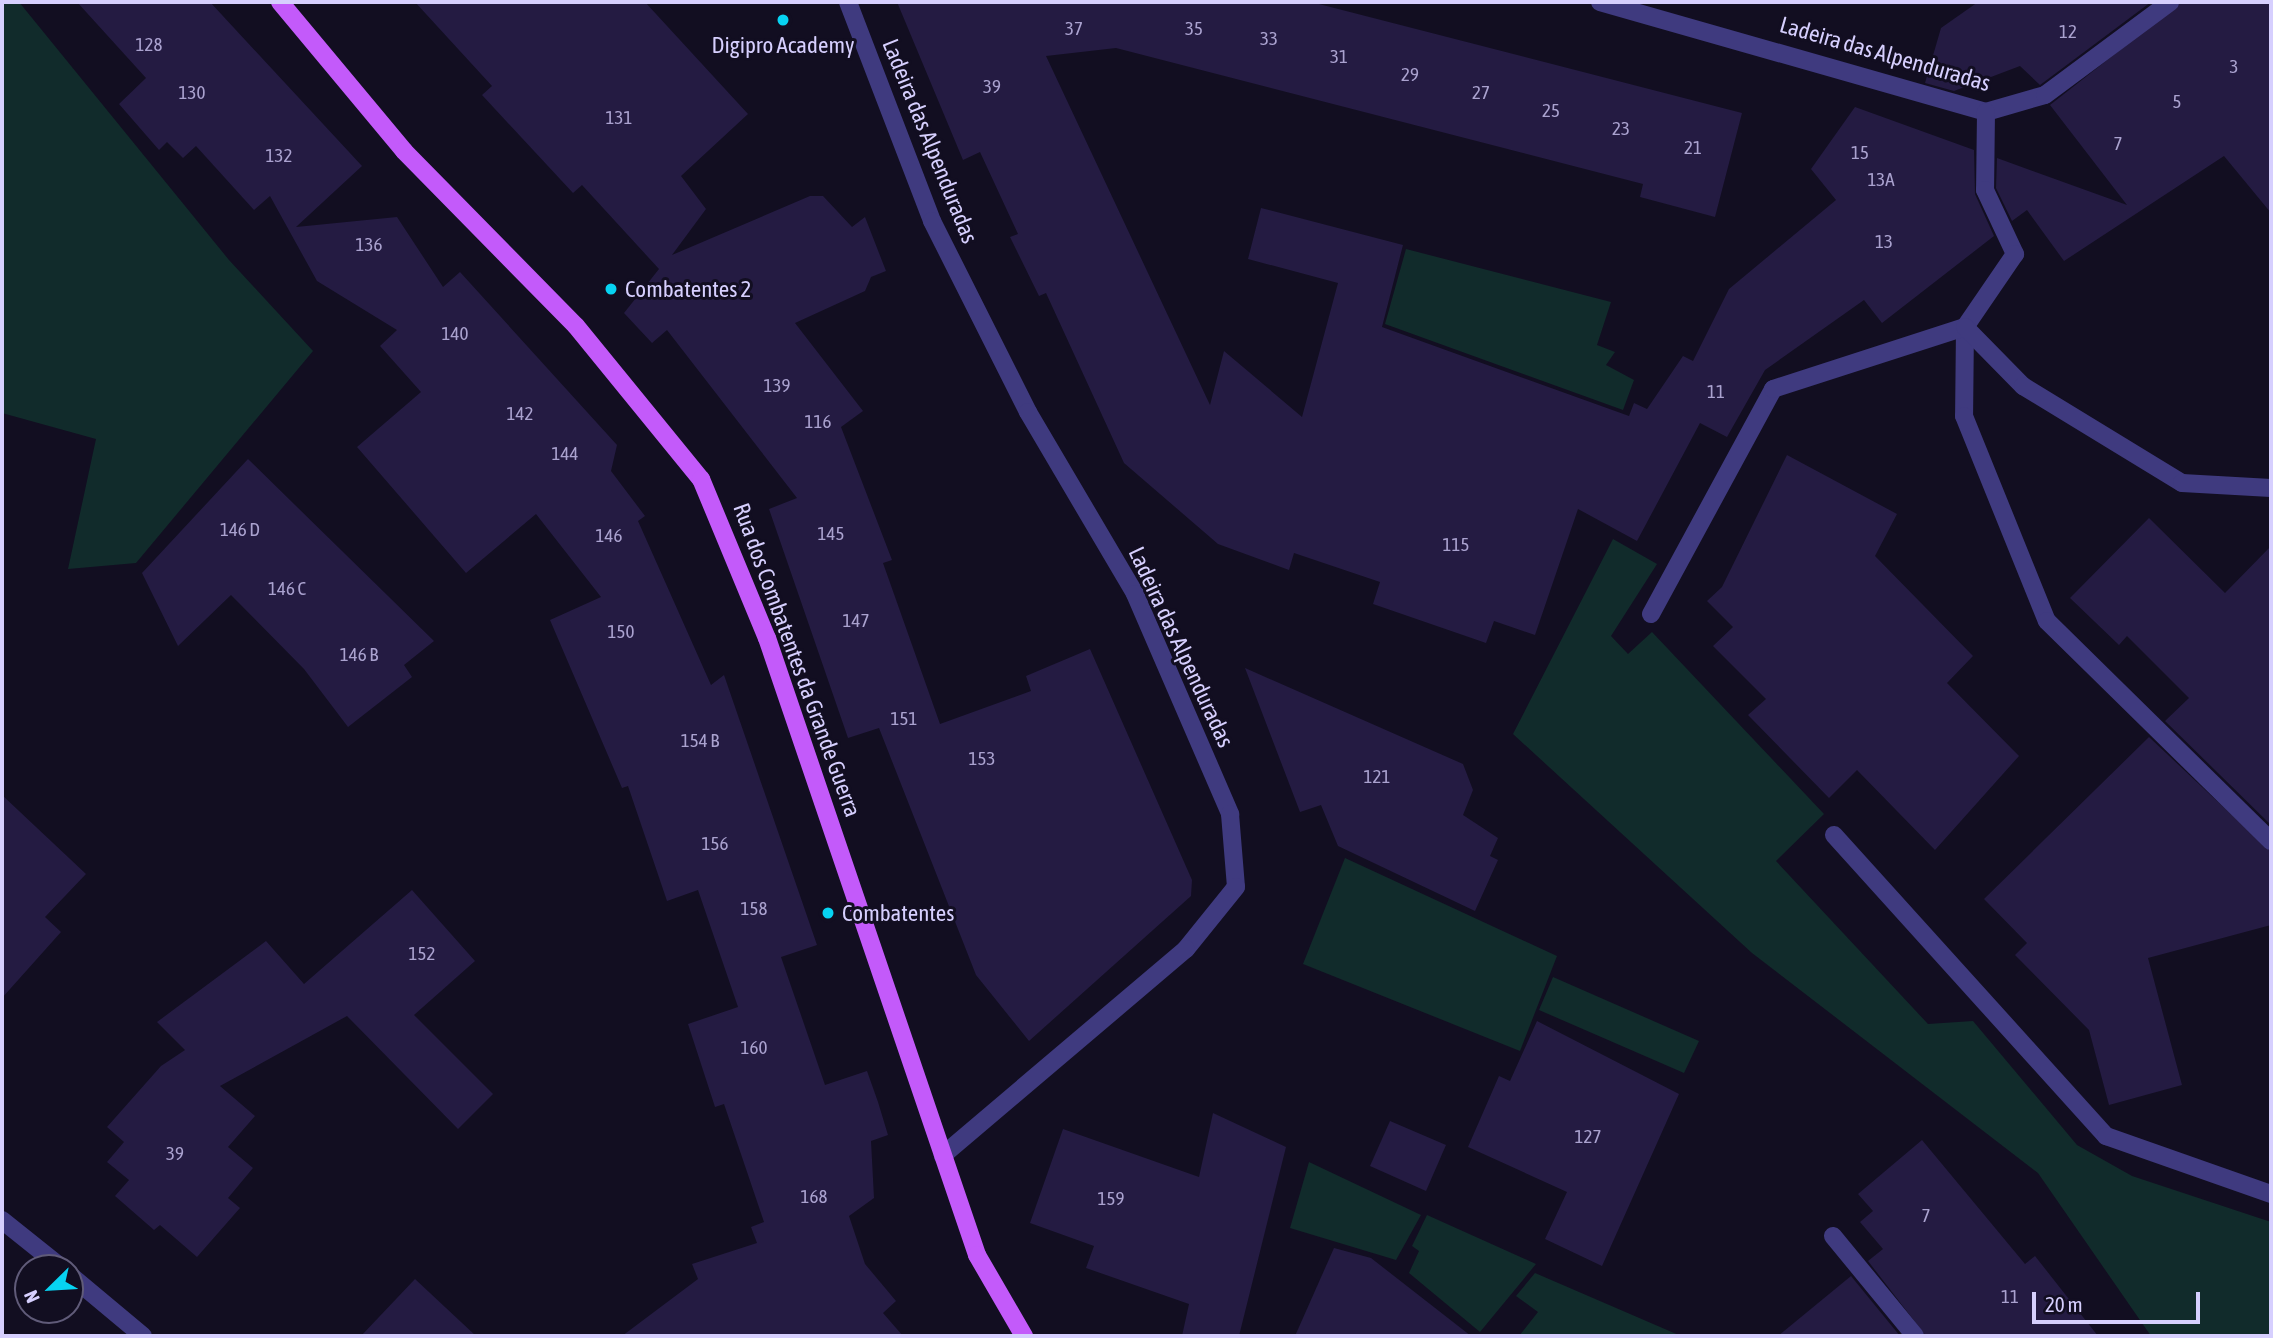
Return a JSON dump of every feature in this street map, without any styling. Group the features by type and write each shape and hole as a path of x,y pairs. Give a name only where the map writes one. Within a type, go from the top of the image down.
{"main road":[{"name":"Rua dos Combatentes da Grande Guerra","path":"280,2 404,151 576,326 701,479 767,638 977,1255 1024,1336"}],"street":[{"name":"Ladeira das Alpenduradas","path":"848,2 932,221 1028,412 1135,594 1231,826 1236,887 1186,949 943,1155"},
{"name":"Ladeira das Alpenduradas","path":"1601,2 1986,112 2045,95 2170,2"},
{"path":"1986,112 1985,190 2015,254 1965,327 1964,416 2048,621 2271,841"},
{"path":"1965,327 2023,386 2182,483 2271,488"},
{"path":"1651,614 1773,389 1965,327"},
{"path":"1833,835 2106,1136 2271,1194"},
{"path":"2,1220 44,1254"},
{"path":"1833,1236 1915,1336"},
{"path":"84,1287 143,1336"}],"green space":[{"path":"2,2 19,2 229,260 313,351 136,563 68,569 96,439 2,413"},
{"path":"1406,249 1611,302 1597,345 1615,352 1606,365 1634,380 1623,410 1385,324"},
{"path":"1613,539 1657,564 1611,636 1628,654 1652,632 1824,814 1776,861 1928,1024 1973,1021 2077,1145 2132,1176 2271,1222 2271,1336 2151,1336 2038,1173 1752,953 1513,734"},
{"path":"1345,858 1557,956 1520,1051 1303,964"},
{"path":"1553,977 1699,1041 1684,1073 1539,1010"},
{"path":"1309,1162 1421,1215 1396,1260 1290,1228"},
{"path":"1427,1215 1536,1264 1480,1332 1409,1273 1419,1251 1412,1246"},
{"path":"1535,1273 1681,1336 1519,1336 1538,1312 1516,1296"}],"building":[{"path":"77,2 210,2 362,166 296,227 397,217 443,287 460,272 617,445 611,471 645,516 638,521 711,685 724,675 817,945 781,957 825,1085 867,1071 878,1102 888,1135 871,1141 874,1198 849,1216 865,1264 896,1301 883,1313 903,1336 622,1336 698,1279 692,1264 757,1243 751,1227 764,1222 724,1104 715,1107 688,1024 738,1007 698,890 667,901 628,786 622,788 550,620 601,597 536,514 466,573 357,447 421,392 380,346 397,330 317,281 270,196 254,210 196,146 183,158 167,142 159,150 119,104 146,78"},
{"path":"415,2 645,2 748,114 681,176 706,209 672,255 810,196 823,196 852,227 865,217 886,271 871,277 865,291 795,323 863,411 841,427 892,560 883,563 940,724 1031,691 1026,676 1090,649 1192,880 1191,896 1029,1041 976,975 879,728 848,738 769,509 797,498 667,330 652,343 624,313 659,269 582,185 573,193 482,95 492,86"},
{"path":"897,2 1311,2 1742,113 1715,217 1640,197 1643,184 1116,48 1046,56 1210,405 1224,351 1302,417 1338,283 1248,259 1261,208 1403,245 1382,327 1629,416 1634,403 1647,409 1683,356 1693,361 1729,289 1836,200 1811,169 1855,107 1974,150 1975,194 1994,236 1882,323 1864,300 1765,370 1727,437 1700,423 1637,541 1578,509 1535,635 1494,621 1486,643 1373,604 1380,582 1294,553 1289,570 1218,544 1124,463 1046,293 1039,296 1010,237 1018,234 980,152 963,160"},
{"path":"1978,2 2151,2 2040,85 2020,66 1954,91 1925,83 1941,28"},
{"path":"2181,2 2271,2 2271,213 2224,156 2064,261 2027,210 2012,221 1996,188 1997,158 2127,205 2050,105"},
{"path":"1787,455 1897,514 1875,556 1973,656 1947,683 2019,756 1935,850 1857,770 1829,798 1748,715 1766,699 1713,646 1733,627 1707,601 1722,587"},
{"path":"248,459 434,641 404,665 412,677 348,727 304,669 231,595 178,646 142,573"},
{"path":"2149,518 2225,593 2271,546 2271,825 2165,721 2189,698 2127,636 2119,645 2070,598"},
{"path":"1245,668 1463,764 1473,790 1463,815 1498,838 1490,856 1498,860 1475,911 1338,846 1321,805 1300,812"},
{"path":"2149,737 2271,852 2271,925 2148,958 2182,1085 2109,1105 2089,1030 2015,955 2027,943 1984,899"},
{"path":"2,795 86,874 45,917 61,932 2,998"},
{"path":"412,890 475,961 414,1015 493,1094 458,1129 347,1016 220,1086 255,1116 228,1147 253,1168 228,1198 240,1208 197,1257 160,1225 154,1230 115,1196 129,1180 107,1162 124,1142 107,1127 161,1066 185,1050 157,1022 266,941 304,984"},
{"path":"1537,1021 1679,1094 1602,1266 1545,1239 1567,1192 1468,1147 1499,1076 1510,1081"},
{"path":"1213,1113 1286,1147 1239,1336 1182,1336 1189,1304 1086,1268 1094,1246 1030,1223 1063,1129 1199,1177"},
{"path":"1390,1121 1446,1145 1426,1191 1370,1166"},
{"path":"1922,1140 2025,1264 2035,1256 2098,1336 1926,1336 1868,1261 1883,1249 1860,1222 1873,1211 1858,1194"},
{"path":"1334,1248 1371,1258 1471,1336 1295,1336"},
{"path":"1851,1276 1900,1336 1778,1336"},
{"path":"415,1279 476,1336 361,1336"}],"place":[{"name":"Digipro Academy","path":"783,20"},
{"name":"Combatentes 2","path":"611,289"},
{"name":"Combatentes","path":"828,913"}]}
